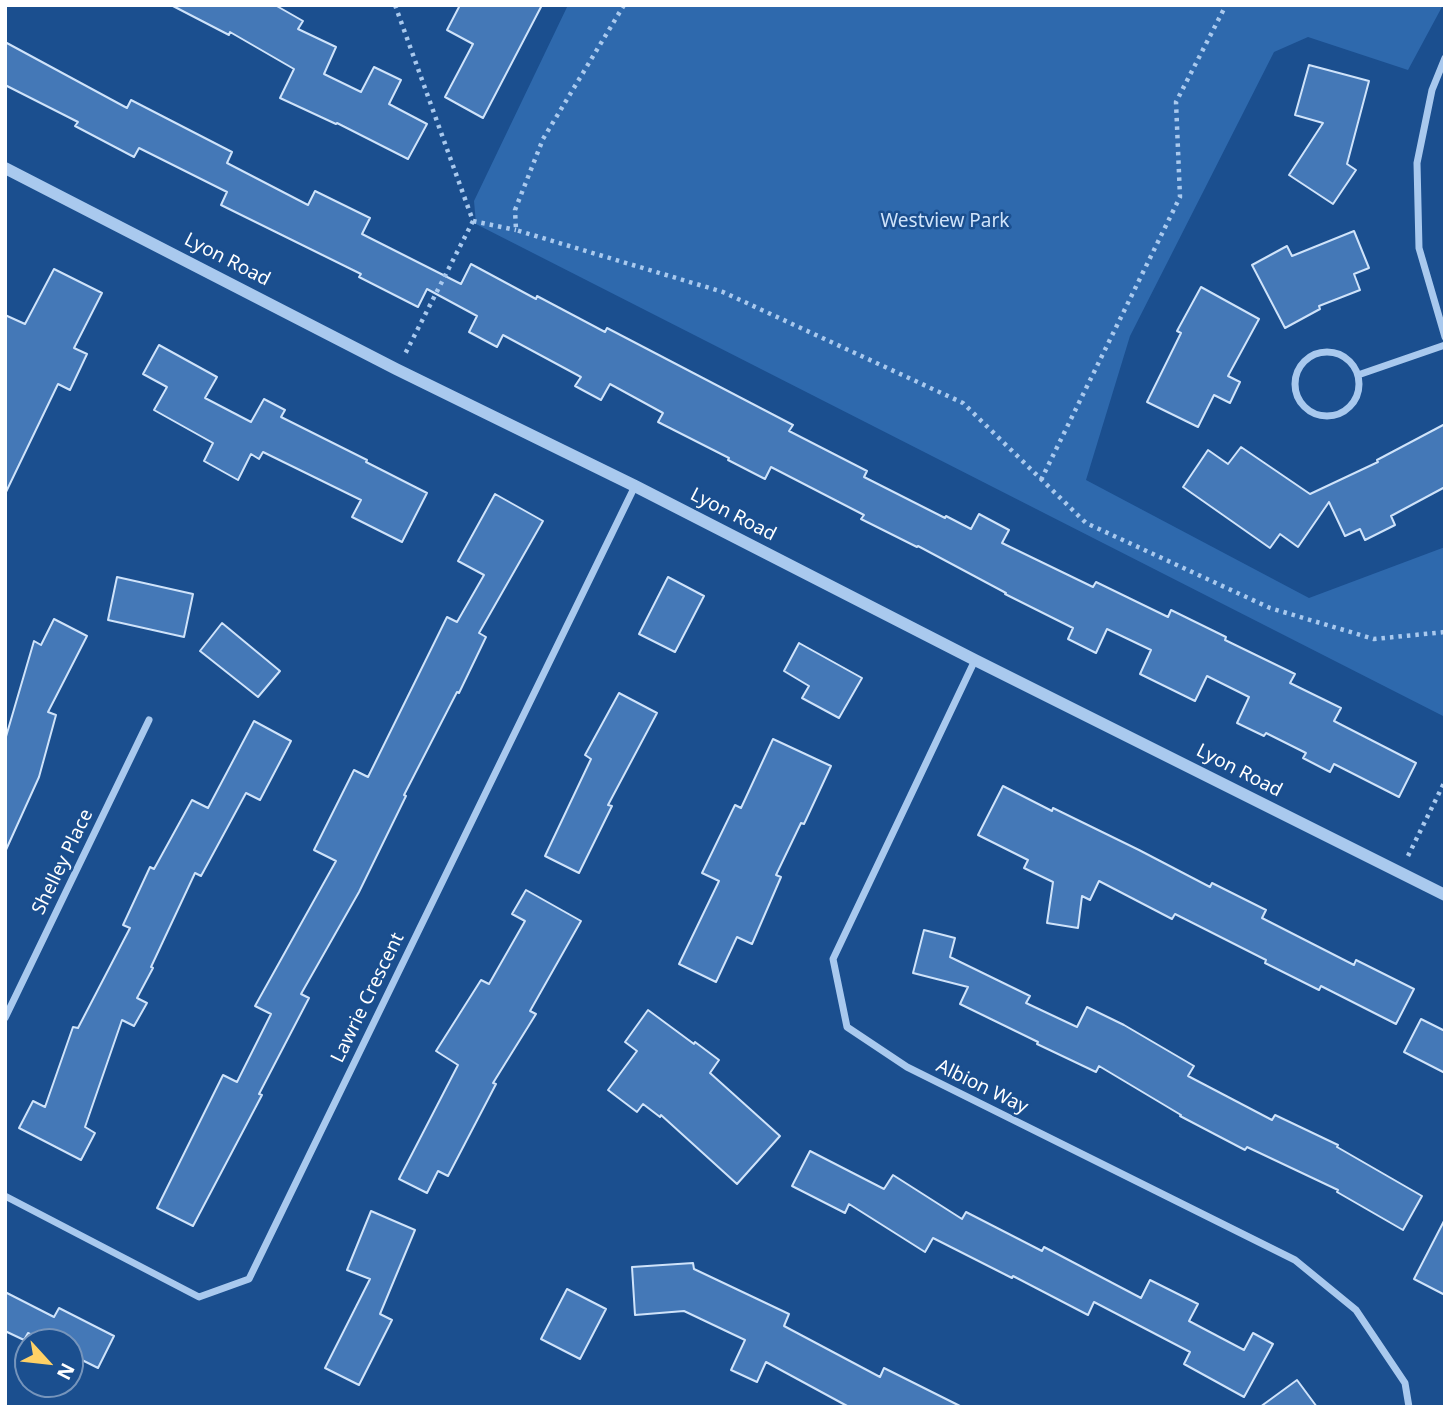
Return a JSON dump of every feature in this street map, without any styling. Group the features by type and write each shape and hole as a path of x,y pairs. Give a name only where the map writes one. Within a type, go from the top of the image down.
{"street":[{"path":"1445,58 1432,90 1417,163 1419,248 1445,337"},
{"name":"Lyon Road","path":"5,168 396,369 635,486 1445,895"},
{"path":"1358,375 1445,345"},
{"path":"1336,353 1346,357 1358,375 1359,393 1355,402 1348,410 1338,415 1315,415 1306,409 1295,390 1299,368 1307,359 1317,354 1336,353"},
{"name":"Lawrie Crescent","path":"5,1196 199,1297 249,1279 635,486"},
{"name":"Albion Way","path":"975,660 833,959 847,1027 906,1067 1295,1260 1356,1310 1405,1383 1409,1407"},
{"name":"Shelley Place","path":"5,1017 149,720"}],"path":[{"path":"394,5 473,221 407,349"},
{"path":"516,230 515,210 543,139 624,5"},
{"path":"1041,480 1180,197 1176,102 1226,5"},
{"path":"473,221 516,230 723,292 963,403 1086,523 1270,608 1374,639 1445,632"},
{"path":"1411,849 1445,781"}],"green space":[{"name":"Westview Park","path":"568,5 1443,5 1408,70 1308,37 1274,52 1130,336 1086,480 1309,598 1445,547 1445,717 476,224 474,201"}],"building":[{"path":"171,5 275,5 303,21 298,29 336,47 324,74 361,92 374,67 401,80 389,104 427,124 408,159 280,98 294,69 230,32 229,35"},
{"path":"460,5 542,5 483,118 445,97 473,44 447,30"},
{"path":"5,42 127,108 131,100 232,152 227,163 308,205 315,191 370,218 362,234 461,284 471,264 605,332 607,328 793,425 789,431 867,471 864,477 945,518 946,516 971,529 979,514 1009,530 1002,543 1093,587 1096,582 1168,617 1171,610 1295,674 1290,683 1341,708 1334,721 1416,763 1399,797 1334,764 1330,772 1303,758 1306,753 1266,733 1264,736 1237,723 1249,697 1207,676 1195,701 1140,674 1151,650 1107,629 1096,653 1068,639 1073,628 861,519 864,515 771,467 765,479 728,460 729,458 658,422 663,413 610,384 601,400 575,386 581,377 503,335 497,347 469,332 477,316 427,289 418,307 359,277 361,274 221,205 227,192 139,148 134,157 75,126 78,122 5,85"},
{"path":"1309,65 1369,81 1347,164 1356,170 1333,204 1289,175 1323,123 1295,115"},
{"path":"1354,231 1369,268 1354,274 1360,290 1319,306 1320,309 1285,328 1252,265 1287,246 1292,256"},
{"path":"54,269 102,293 74,348 87,354 70,390 58,384 5,494 5,315 25,324"},
{"path":"1201,287 1259,319 1228,376 1240,382 1230,403 1214,395 1198,427 1147,402 1181,333 1177,331"},
{"path":"159,345 217,377 205,398 251,422 264,399 285,410 281,417 427,493 402,542 352,517 361,500 263,452 259,459 251,454 238,480 204,461 213,443 154,410 167,387 143,374"},
{"path":"1445,424 1445,487 1391,516 1395,525 1365,540 1360,529 1345,536 1329,502 1298,547 1280,534 1270,548 1183,487 1208,450 1228,464 1241,447 1310,494 1378,462 1377,460"},
{"path":"495,494 543,521 479,633 486,637 459,693 457,692 404,795 406,796 359,892 301,994 309,998 193,1226 157,1208 223,1075 237,1082 271,1014 255,1006 336,861 314,850 354,770 368,777 447,617 457,622 484,575 458,561"},
{"path":"117,577 193,594 184,637 108,620"},
{"path":"668,577 704,596 675,652 639,634"},
{"path":"54,619 87,636 48,712 56,715 39,777 5,852 5,740 34,641 41,645"},
{"path":"222,623 280,671 258,697 200,651"},
{"path":"799,643 862,678 839,718 802,698 809,686 784,671"},
{"path":"619,693 657,713 608,805 612,806 579,873 545,856 591,759 585,755"},
{"path":"254,721 291,741 260,800 246,793 201,876 195,873 137,998 147,1003 134,1026 122,1020 85,1127 95,1133 81,1160 19,1128 33,1101 45,1107 73,1027 78,1028 130,928 123,925 150,867 154,869 192,800 208,808"},
{"path":"773,739 831,766 776,875 781,877 752,944 737,937 716,982 679,964 719,881 702,873 735,805 741,808"},
{"path":"1003,786 1052,811 1053,808 1210,887 1212,883 1266,910 1262,918 1354,965 1356,960 1414,989 1396,1024 1321,986 1319,990 1175,914 1172,919 1099,881 1090,900 1082,896 1078,928 1047,923 1053,882 1024,868 1028,860 978,835"},
{"path":"526,890 581,921 530,1011 536,1014 493,1083 496,1084 448,1176 438,1171 427,1193 399,1179 458,1065 436,1051 481,980 489,984 525,921 512,914"},
{"path":"924,930 955,938 950,957 1030,996 1026,1003 1077,1027 1087,1007 1124,1025 1194,1066 1188,1076 1272,1120 1275,1115 1338,1145 1337,1147 1422,1196 1403,1230 1337,1192 1338,1190 1247,1147 1245,1150 1180,1116 1099,1066 1096,1072 960,1004 968,987 913,973"},
{"path":"648,1010 719,1060 710,1073 780,1136 737,1184 661,1115 660,1117 643,1104 637,1112 608,1090 637,1051 625,1042"},
{"path":"1421,1019 1445,1031 1445,1073 1404,1052"},
{"path":"810,1151 884,1189 893,1175 962,1219 966,1212 1042,1251 1044,1247 1141,1298 1150,1280 1198,1304 1189,1321 1244,1350 1253,1333 1273,1344 1244,1397 1184,1364 1190,1352 1094,1302 1088,1315 933,1238 925,1252 849,1204 845,1213 792,1186"},
{"path":"371,1211 415,1230 380,1314 392,1320 359,1385 325,1368 370,1279 347,1270"},
{"path":"1445,1219 1445,1295 1414,1279"},
{"path":"693,1263 694,1269 789,1314 784,1326 880,1377 884,1368 962,1407 849,1407 766,1362 757,1382 731,1370 745,1340 684,1311 635,1315 632,1267"},
{"path":"567,1289 606,1309 580,1359 541,1339"},
{"path":"5,1292 54,1317 59,1308 114,1336 98,1368 84,1361 84,1328 14,1328 14,1335 5,1331"},
{"path":"1297,1380 1317,1407 1260,1407"}]}
